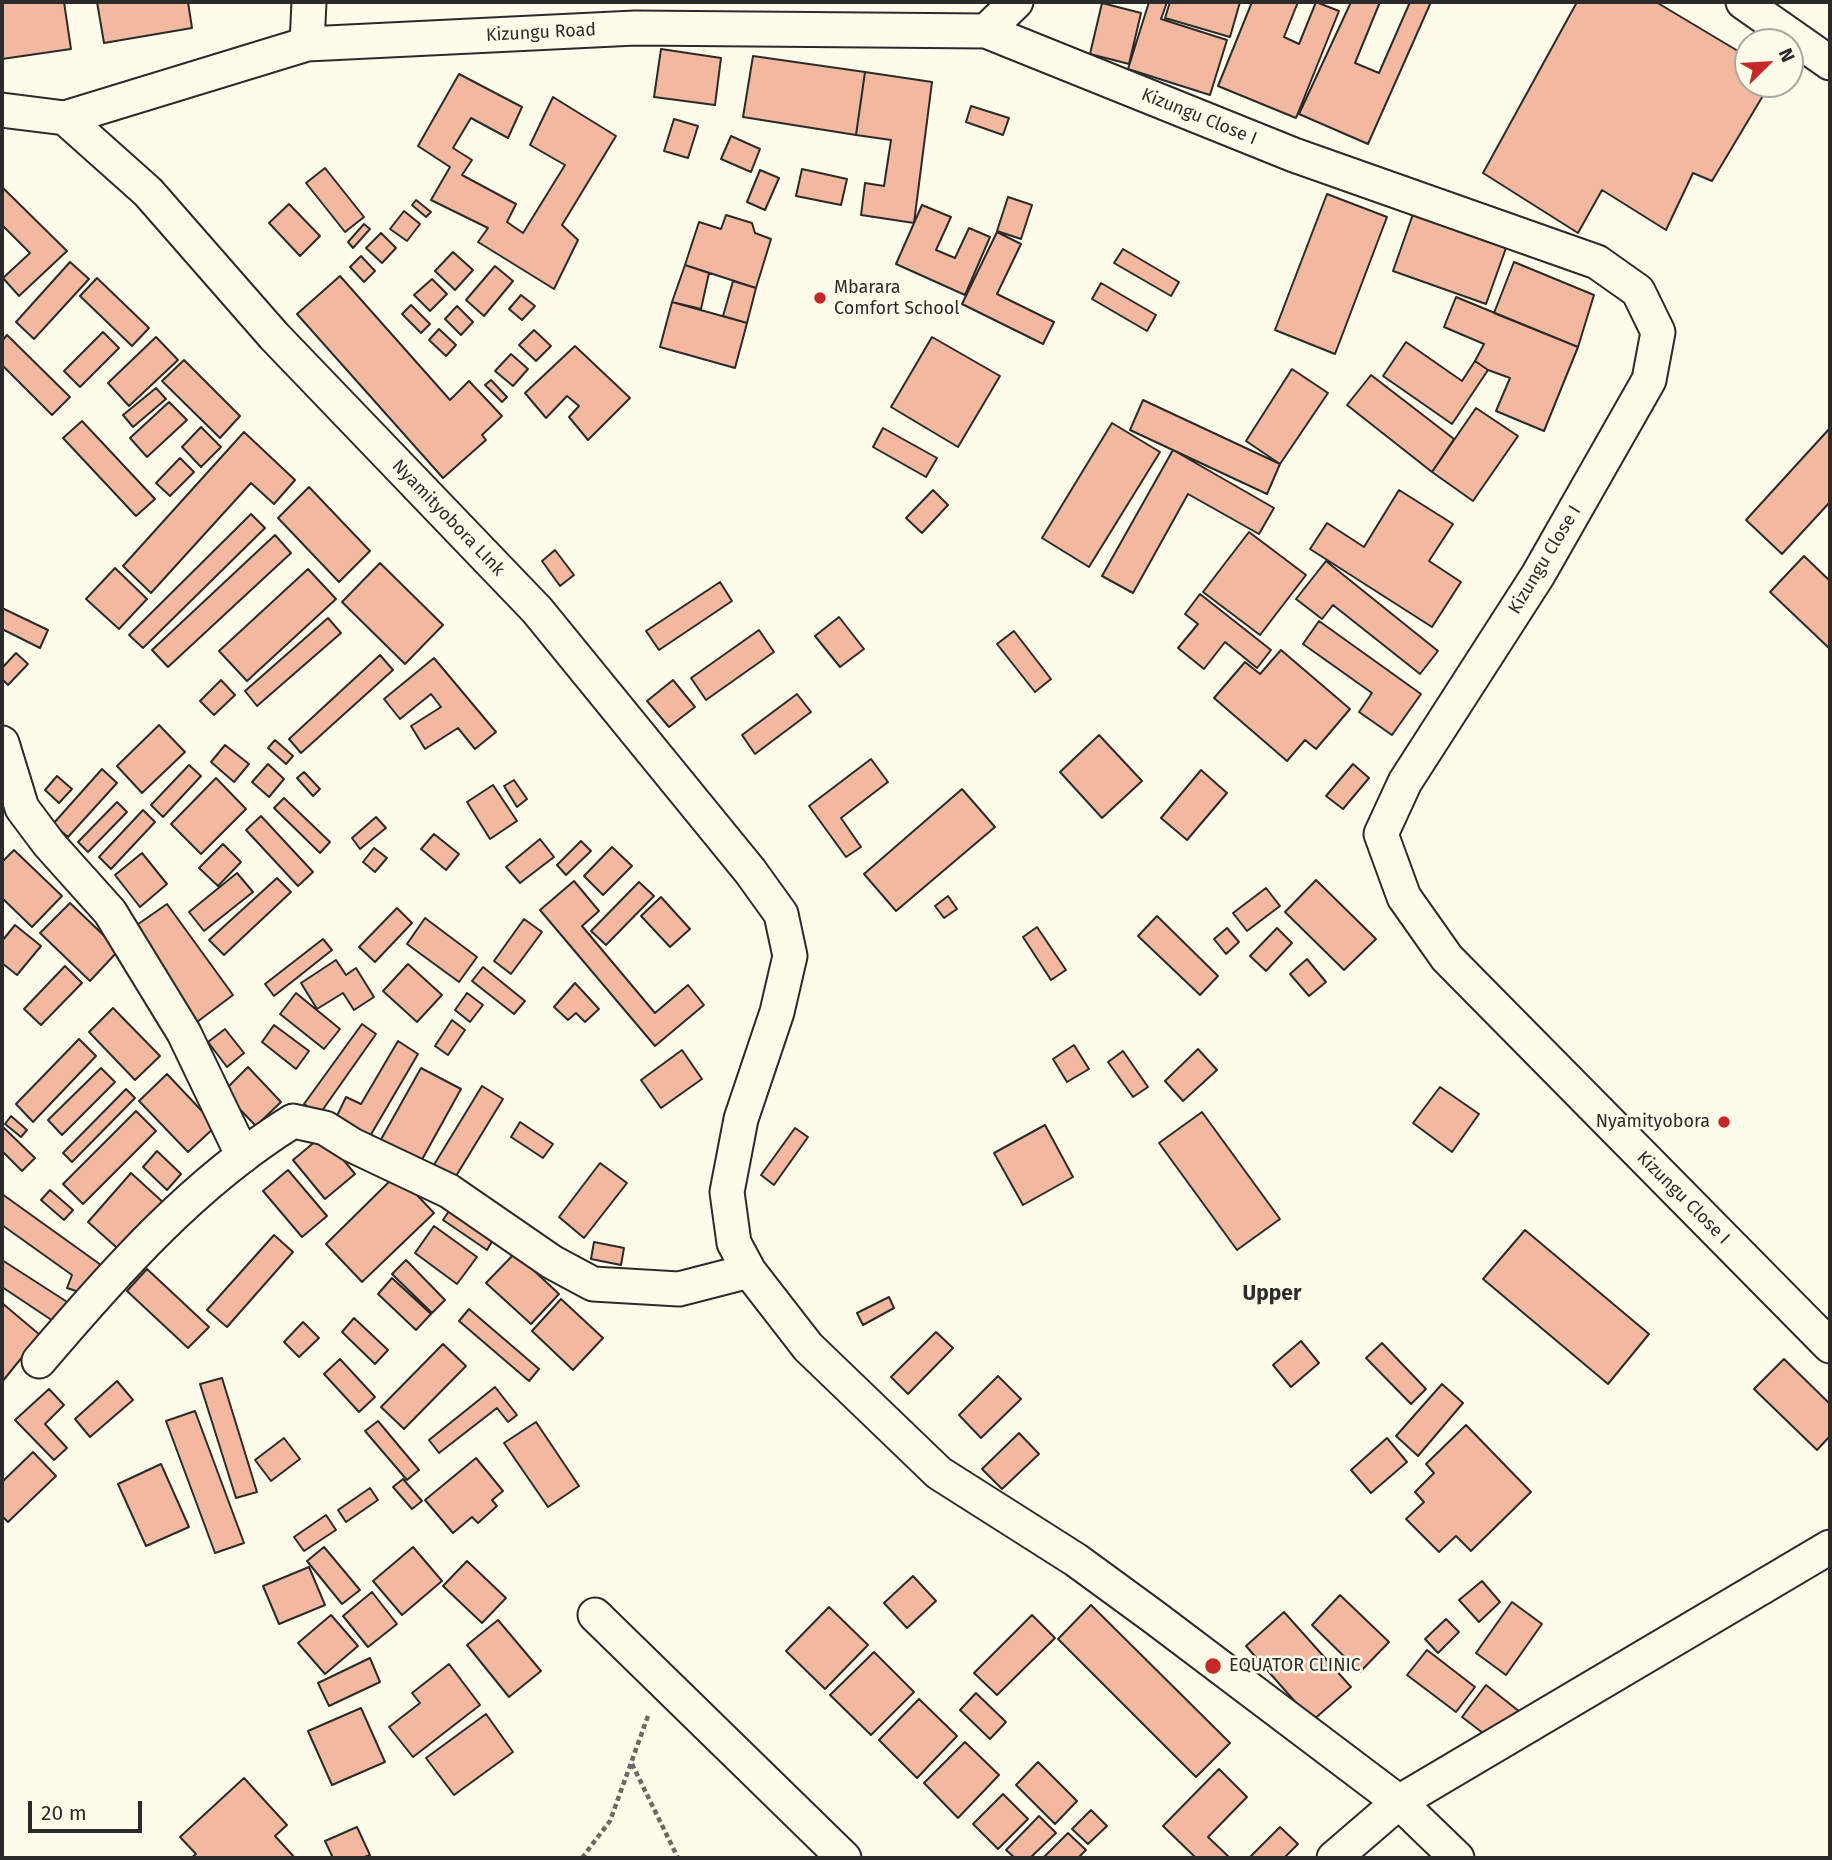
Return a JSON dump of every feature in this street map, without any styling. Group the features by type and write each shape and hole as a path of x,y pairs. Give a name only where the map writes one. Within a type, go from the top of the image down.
{"street":[{"path":"307,44 309,2"},
{"path":"986,31 1016,2"},
{"path":"1743,2 1830,63"},
{"name":"Kizungu Road","path":"65,118 307,44 635,28 986,31"},
{"name":"Kizungu Close I","path":"986,31 1294,155 1597,262 1638,291 1658,332 1649,380 1538,575 1405,782 1381,834 1404,897 1447,958 1830,1346"},
{"path":"2,110 65,118"},
{"name":"Nyamityobora LInk","path":"65,118 148,192 274,335 537,610 750,871 781,914 790,956 777,1012 741,1119 727,1192 734,1243 749,1270 808,1347 939,1474 1076,1560 1399,1802 1457,1858"},
{"path":"2,743 22,808 49,844 110,912 139,964 184,1033 243,1156"},
{"path":"39,1361 114,1274 216,1177 266,1138 293,1121 325,1128 352,1145 449,1191 552,1262 593,1284 679,1289 749,1270"},
{"path":"1334,1858 1399,1802 1830,1547"},
{"path":"595,1615 845,1858"}],"path":[{"path":"582,1858 610,1821 661,1679"},
{"path":"631,1763 678,1858"}],"building":[{"path":"2,2 64,2 71,49 2,59"},
{"path":"97,2 188,2 192,28 104,43"},
{"path":"1149,2 1167,2 1161,19 1227,40 1210,95 1128,69"},
{"path":"1170,2 1240,2 1230,37 1165,18"},
{"path":"1252,2 1298,2 1284,37 1299,44 1316,2 1339,11 1296,118 1218,86"},
{"path":"1351,2 1380,2 1355,63 1379,73 1410,2 1431,2 1368,144 1299,114"},
{"path":"1577,2 1656,2 1734,49 1734,98 1762,98 1712,181 1693,173 1666,230 1602,190 1578,233 1483,173"},
{"path":"1102,3 1141,13 1129,64 1090,54"},
{"path":"661,49 721,58 715,105 654,97"},
{"path":"753,56 865,72 856,135 743,117"},
{"path":"865,72 932,82 914,223 861,215 865,183 884,186 891,140 856,135"},
{"path":"459,74 522,107 508,138 471,118 453,148 472,160 462,175 516,204 507,222 523,233 565,165 530,145 553,97 616,136 562,225 578,240 554,289 478,242 488,228 431,200 450,167 418,146"},
{"path":"971,106 1009,118 1003,135 966,122"},
{"path":"674,119 698,126 688,158 664,151"},
{"path":"731,136 760,149 751,172 721,159"},
{"path":"325,168 364,217 345,232 306,183"},
{"path":"802,169 847,179 841,205 796,196"},
{"path":"760,170 779,178 765,210 747,202"},
{"path":"2,187 67,251 19,296 3,278 30,253 2,225"},
{"path":"1327,194 1387,217 1335,354 1275,330"},
{"path":"1008,197 1032,205 1021,239 997,231"},
{"path":"416,200 431,212 426,217 412,205"},
{"path":"289,204 320,236 300,256 269,223"},
{"path":"922,205 951,217 936,250 955,258 969,228 990,237 965,295 896,264"},
{"path":"404,211 420,224 407,241 390,229"},
{"path":"1413,214 1506,248 1486,304 1393,271"},
{"path":"726,215 752,223 755,233 771,239 756,288 685,265 699,222 721,229"},
{"path":"364,224 370,229 353,248 348,242"},
{"path":"997,232 1021,244 997,294 1054,322 1043,344 962,304"},
{"path":"381,233 396,248 382,263 366,248"},
{"path":"1123,249 1179,282 1171,296 1114,263"},
{"path":"453,252 473,270 455,290 435,271"},
{"path":"361,256 375,271 364,282 350,267"},
{"path":"70,262 89,279 34,339 16,322"},
{"path":"1514,262 1594,295 1578,347 1494,313"},
{"path":"685,265 709,273 701,309 672,302"},
{"path":"495,266 513,281 484,316 466,300"},
{"path":"340,276 450,400 469,381 502,416 482,435 486,440 443,478 297,314"},
{"path":"97,278 149,328 132,346 80,296"},
{"path":"432,279 447,294 430,311 414,295"},
{"path":"733,281 756,288 747,323 723,316"},
{"path":"1101,283 1156,315 1147,331 1092,299"},
{"path":"521,295 535,306 522,320 509,309"},
{"path":"1456,297 1578,347 1544,431 1496,411 1510,378 1488,370 1475,361 1484,344 1444,327"},
{"path":"672,302 747,323 735,368 660,347"},
{"path":"411,305 430,324 421,333 402,314"},
{"path":"457,306 473,322 461,335 445,319"},
{"path":"439,329 456,345 446,356 429,340"},
{"path":"534,330 551,346 536,361 519,345"},
{"path":"103,332 119,348 80,387 64,371"},
{"path":"7,335 70,397 52,415 2,365 2,341"},
{"path":"156,337 178,360 129,406 108,383"},
{"path":"932,337 1000,376 958,447 891,407"},
{"path":"1406,342 1462,381 1475,361 1488,370 1452,424 1383,376"},
{"path":"575,346 630,398 588,440 569,417 579,406 567,396 546,418 525,393"},
{"path":"511,354 528,369 513,386 495,371"},
{"path":"184,360 240,416 220,438 162,381"},
{"path":"1292,369 1328,393 1280,464 1246,441"},
{"path":"1371,375 1454,439 1432,472 1347,405"},
{"path":"491,380 507,397 502,402 485,385"},
{"path":"156,388 166,399 133,427 123,415"},
{"path":"1143,400 1280,464 1267,494 1130,430"},
{"path":"169,402 187,420 147,457 130,438"},
{"path":"1476,408 1518,436 1473,501 1432,472"},
{"path":"82,421 155,499 136,516 63,438"},
{"path":"1112,423 1160,452 1089,567 1042,538"},
{"path":"201,427 221,447 201,467 182,447"},
{"path":"883,428 937,458 926,477 873,447"},
{"path":"1830,428 1830,502 1782,554 1746,520"},
{"path":"244,432 295,480 274,504 251,483 151,593 123,566"},
{"path":"1173,450 1274,508 1259,534 1188,494 1133,593 1102,576"},
{"path":"180,458 194,472 170,496 156,483"},
{"path":"309,487 370,551 339,582 278,518"},
{"path":"933,490 948,505 922,533 906,518"},
{"path":"1399,490 1453,524 1429,561 1461,582 1432,627 1310,549 1327,523 1364,547"},
{"path":"251,514 265,528 143,648 129,635"},
{"path":"1249,532 1306,575 1260,635 1203,592"},
{"path":"275,535 291,553 168,667 152,650"},
{"path":"555,550 574,575 560,586 542,561"},
{"path":"1804,556 1830,581 1830,649 1770,592"},
{"path":"1326,561 1438,651 1420,674 1333,605 1322,619 1296,599"},
{"path":"380,563 443,625 405,664 342,602"},
{"path":"115,568 147,599 119,629 86,599"},
{"path":"308,569 336,599 247,681 219,651"},
{"path":"720,582 732,601 659,650 646,631"},
{"path":"1200,594 1271,650 1257,668 1225,642 1204,669 1178,648 1198,624 1185,614"},
{"path":"2,608 48,630 40,648 2,629"},
{"path":"839,617 864,649 840,667 815,636"},
{"path":"328,618 341,633 257,706 245,691"},
{"path":"1319,621 1421,694 1392,735 1359,712 1372,693 1303,644"},
{"path":"759,630 774,652 706,700 691,678"},
{"path":"1014,631 1051,679 1035,692 997,644"},
{"path":"1281,650 1350,709 1316,749 1305,740 1287,761 1214,698 1245,662 1260,674"},
{"path":"16,653 28,664 8,685 2,679 2,668"},
{"path":"380,655 393,670 301,753 289,739"},
{"path":"434,658 496,732 475,749 458,728 425,749 411,726 441,707 431,694 400,719 384,699"},
{"path":"221,680 235,695 214,715 200,701"},
{"path":"673,680 695,707 669,727 647,701"},
{"path":"797,694 811,712 755,754 742,735"},
{"path":"159,725 185,752 142,793 117,766"},
{"path":"1099,735 1142,781 1102,818 1060,772"},
{"path":"275,740 293,756 286,764 268,748"},
{"path":"225,745 249,764 234,782 211,762"},
{"path":"871,759 888,782 841,818 861,847 846,857 809,806"},
{"path":"268,764 284,779 269,797 252,782"},
{"path":"1353,764 1369,778 1343,809 1326,796"},
{"path":"189,765 201,776 163,817 151,805"},
{"path":"102,769 117,783 68,837 53,824"},
{"path":"1201,770 1227,793 1187,840 1161,818"},
{"path":"304,772 320,789 313,796 297,778"},
{"path":"57,776 72,789 59,803 45,790"},
{"path":"216,778 246,809 201,854 171,824"},
{"path":"514,780 527,799 517,807 504,786"},
{"path":"493,785 517,821 490,839 467,802"},
{"path":"962,789 995,827 896,911 864,874"},
{"path":"284,798 330,842 320,853 274,808"},
{"path":"117,802 127,812 88,852 78,842"},
{"path":"143,810 155,822 111,869 99,857"},
{"path":"261,816 313,872 298,886 246,830"},
{"path":"376,817 386,828 360,849 352,838"},
{"path":"434,834 459,854 446,870 421,849"},
{"path":"540,839 554,857 520,883 506,867"},
{"path":"581,841 591,851 566,875 557,865"},
{"path":"223,844 241,862 218,886 199,868"},
{"path":"612,847 632,866 603,895 584,876"},
{"path":"374,848 387,858 375,872 363,862"},
{"path":"14,850 62,896 32,927 2,898 2,862"},
{"path":"142,853 167,884 140,907 115,875"},
{"path":"237,873 253,892 204,931 189,912"},
{"path":"277,878 291,892 224,955 209,940"},
{"path":"1316,880 1376,939 1344,970 1285,912"},
{"path":"574,881 599,911 582,926 655,1013 688,985 704,1005 655,1046 540,910"},
{"path":"639,882 654,896 606,945 591,931"},
{"path":"1266,888 1280,906 1247,931 1233,913"},
{"path":"948,896 957,909 944,918 935,906"},
{"path":"661,897 690,929 670,947 641,916"},
{"path":"70,903 119,950 90,981 40,933"},
{"path":"167,904 233,995 197,1022 131,929"},
{"path":"397,908 412,923 375,962 359,947"},
{"path":"1157,916 1218,976 1200,995 1138,936"},
{"path":"425,918 477,957 459,982 407,944"},
{"path":"524,919 542,932 511,974 494,961"},
{"path":"15,925 41,946 17,975 2,963 2,941"},
{"path":"1037,927 1066,970 1051,980 1023,937"},
{"path":"1227,928 1239,942 1226,954 1214,939"},
{"path":"1277,928 1292,943 1266,971 1250,956"},
{"path":"323,939 332,950 274,996 265,984"},
{"path":"1307,959 1326,982 1309,996 1290,974"},
{"path":"336,960 346,975 356,968 374,997 354,1010 343,993 317,1009 301,983"},
{"path":"408,964 442,995 417,1022 383,991"},
{"path":"65,966 82,983 41,1025 24,1009"},
{"path":"483,967 525,1001 514,1014 472,981"},
{"path":"575,983 599,1009 585,1022 576,1013 568,1020 554,1007"},
{"path":"296,993 340,1029 324,1049 280,1014"},
{"path":"467,993 483,1005 470,1022 455,1010"},
{"path":"113,1008 160,1056 135,1080 89,1032"},
{"path":"452,1020 465,1030 448,1055 435,1046"},
{"path":"362,1024 376,1034 319,1115 304,1104"},
{"path":"274,1025 309,1051 296,1069 262,1042"},
{"path":"225,1029 244,1053 227,1067 208,1042"},
{"path":"79,1039 96,1056 33,1122 16,1104"},
{"path":"398,1041 418,1054 366,1143 334,1122 346,1097 361,1104"},
{"path":"1074,1045 1089,1069 1067,1082 1053,1059"},
{"path":"1198,1049 1217,1070 1183,1101 1165,1081"},
{"path":"682,1050 702,1079 661,1108 641,1080"},
{"path":"1123,1051 1148,1087 1133,1097 1108,1062"},
{"path":"248,1067 281,1102 256,1126 223,1092"},
{"path":"101,1068 115,1082 62,1135 48,1120"},
{"path":"421,1068 461,1089 419,1165 379,1143"},
{"path":"167,1074 216,1126 188,1152 139,1101"},
{"path":"482,1086 503,1099 453,1181 432,1168"},
{"path":"1440,1087 1479,1114 1452,1152 1413,1123"},
{"path":"126,1089 135,1098 72,1162 63,1153"},
{"path":"136,1111 156,1131 83,1204 63,1184"},
{"path":"1202,1112 1280,1219 1237,1250 1159,1143"},
{"path":"11,1116 27,1130 21,1137 5,1124"},
{"path":"520,1122 553,1144 543,1158 511,1137"},
{"path":"1045,1125 1073,1177 1023,1205 994,1153"},
{"path":"2,1126 35,1158 22,1171 2,1151"},
{"path":"795,1128 808,1137 774,1185 761,1175"},
{"path":"323,1135 355,1174 325,1199 293,1160"},
{"path":"157,1151 181,1174 167,1190 143,1167"},
{"path":"600,1163 627,1183 584,1238 559,1217"},
{"path":"288,1170 327,1216 302,1237 263,1191"},
{"path":"131,1173 166,1205 124,1254 88,1222"},
{"path":"397,1174 434,1213 362,1282 326,1244"},
{"path":"50,1190 73,1210 64,1220 41,1200"},
{"path":"2,1194 101,1265 82,1293 67,1288 72,1275 2,1225"},
{"path":"451,1208 494,1238 487,1250 443,1220"},
{"path":"434,1226 477,1257 457,1284 415,1253"},
{"path":"1525,1230 1649,1334 1608,1384 1483,1279"},
{"path":"274,1235 293,1252 227,1327 207,1310"},
{"path":"594,1242 624,1248 621,1265 591,1259"},
{"path":"515,1253 559,1294 531,1324 486,1283"},
{"path":"2,1260 75,1307 62,1327 2,1287"},
{"path":"406,1260 445,1300 432,1313 392,1274"},
{"path":"147,1269 209,1327 188,1348 127,1291"},
{"path":"392,1278 431,1314 416,1330 378,1294"},
{"path":"889,1297 894,1308 863,1325 857,1313"},
{"path":"561,1299 603,1338 573,1370 532,1331"},
{"path":"2,1303 40,1335 2,1382"},
{"path":"469,1309 539,1369 529,1381 459,1321"},
{"path":"354,1318 388,1350 375,1364 342,1332"},
{"path":"303,1322 319,1338 299,1357 284,1342"},
{"path":"936,1332 953,1348 908,1394 891,1377"},
{"path":"1301,1341 1319,1363 1291,1387 1273,1365"},
{"path":"1382,1343 1426,1389 1411,1404 1366,1358"},
{"path":"443,1344 466,1366 404,1429 381,1407"},
{"path":"340,1359 375,1397 359,1412 324,1374"},
{"path":"1784,1359 1830,1404 1830,1436 1817,1450 1754,1389"},
{"path":"998,1376 1021,1399 981,1438 959,1415"},
{"path":"222,1378 257,1492 236,1498 200,1384"},
{"path":"117,1381 133,1400 90,1437 75,1419"},
{"path":"1442,1384 1463,1403 1418,1456 1396,1436"},
{"path":"495,1387 517,1415 508,1422 497,1408 439,1453 429,1440"},
{"path":"49,1389 64,1405 45,1424 67,1448 54,1460 15,1420"},
{"path":"195,1411 244,1543 215,1553 166,1421"},
{"path":"378,1421 419,1470 407,1480 365,1431"},
{"path":"536,1422 579,1486 548,1507 504,1443"},
{"path":"1466,1425 1531,1492 1471,1551 1456,1536 1439,1552 1406,1519 1424,1502 1415,1492 1434,1473 1426,1464"},
{"path":"1019,1433 1039,1454 1002,1489 982,1469"},
{"path":"284,1438 300,1459 271,1481 255,1460"},
{"path":"1387,1438 1407,1462 1371,1493 1351,1470"},
{"path":"33,1452 56,1476 8,1522 2,1516 2,1482"},
{"path":"476,1458 503,1491 492,1500 497,1506 478,1523 472,1517 453,1533 425,1500"},
{"path":"161,1464 189,1527 146,1546 118,1484"},
{"path":"403,1479 422,1501 412,1509 393,1487"},
{"path":"370,1488 378,1500 346,1522 338,1510"},
{"path":"326,1515 336,1530 304,1551 294,1537"},
{"path":"324,1547 360,1590 342,1604 307,1561"},
{"path":"413,1547 442,1581 402,1615 373,1581"},
{"path":"467,1561 506,1598 482,1623 443,1586"},
{"path":"309,1567 325,1605 279,1624 263,1586"},
{"path":"913,1576 936,1601 907,1628 884,1603"},
{"path":"1482,1581 1500,1602 1479,1622 1459,1600"},
{"path":"372,1592 397,1624 368,1647 343,1616"},
{"path":"1340,1595 1389,1642 1360,1672 1312,1625"},
{"path":"1512,1602 1542,1624 1506,1675 1476,1653"},
{"path":"1091,1605 1230,1743 1196,1777 1058,1639"},
{"path":"829,1607 868,1645 825,1689 786,1651"},
{"path":"1284,1612 1351,1687 1312,1721 1246,1646"},
{"path":"331,1615 358,1646 325,1674 298,1643"},
{"path":"1032,1615 1055,1638 997,1695 974,1673"},
{"path":"1446,1619 1459,1632 1438,1653 1425,1639"},
{"path":"498,1620 541,1671 509,1697 467,1645"},
{"path":"1427,1650 1475,1687 1456,1712 1407,1675"},
{"path":"874,1652 914,1692 871,1735 830,1695"},
{"path":"370,1658 380,1682 329,1706 318,1683"},
{"path":"449,1664 480,1705 413,1757 389,1727 420,1703 412,1693"},
{"path":"1486,1685 1520,1712 1496,1743 1462,1717"},
{"path":"976,1693 1006,1722 990,1739 960,1710"},
{"path":"919,1699 957,1736 917,1778 879,1740"},
{"path":"361,1708 385,1762 332,1785 308,1731"},
{"path":"486,1714 513,1752 454,1795 426,1758"},
{"path":"965,1742 999,1775 958,1818 924,1783"},
{"path":"1038,1762 1077,1801 1055,1824 1016,1785"},
{"path":"1219,1769 1247,1797 1208,1837 1230,1858 1196,1858 1163,1826"},
{"path":"244,1778 287,1825 275,1836 295,1858 191,1858 196,1854 180,1837"},
{"path":"1003,1794 1028,1819 998,1849 973,1824"},
{"path":"1091,1810 1107,1826 1088,1844 1072,1829"},
{"path":"1039,1816 1056,1833 1030,1858 1015,1858 1006,1850"},
{"path":"357,1827 370,1855 362,1858 333,1858 325,1841"},
{"path":"1280,1827 1298,1844 1284,1858 1249,1858"},
{"path":"1068,1833 1086,1850 1078,1858 1043,1858"}],"place":[{"name":"Mbarara Comfort School","path":"820,298"},
{"name":"Nyamityobora","path":"1724,1122"},
{"name":"EQUATOR CLINIC","path":"1213,1666"}],"district":[{"name":"Upper","path":"1272,1294"}]}
